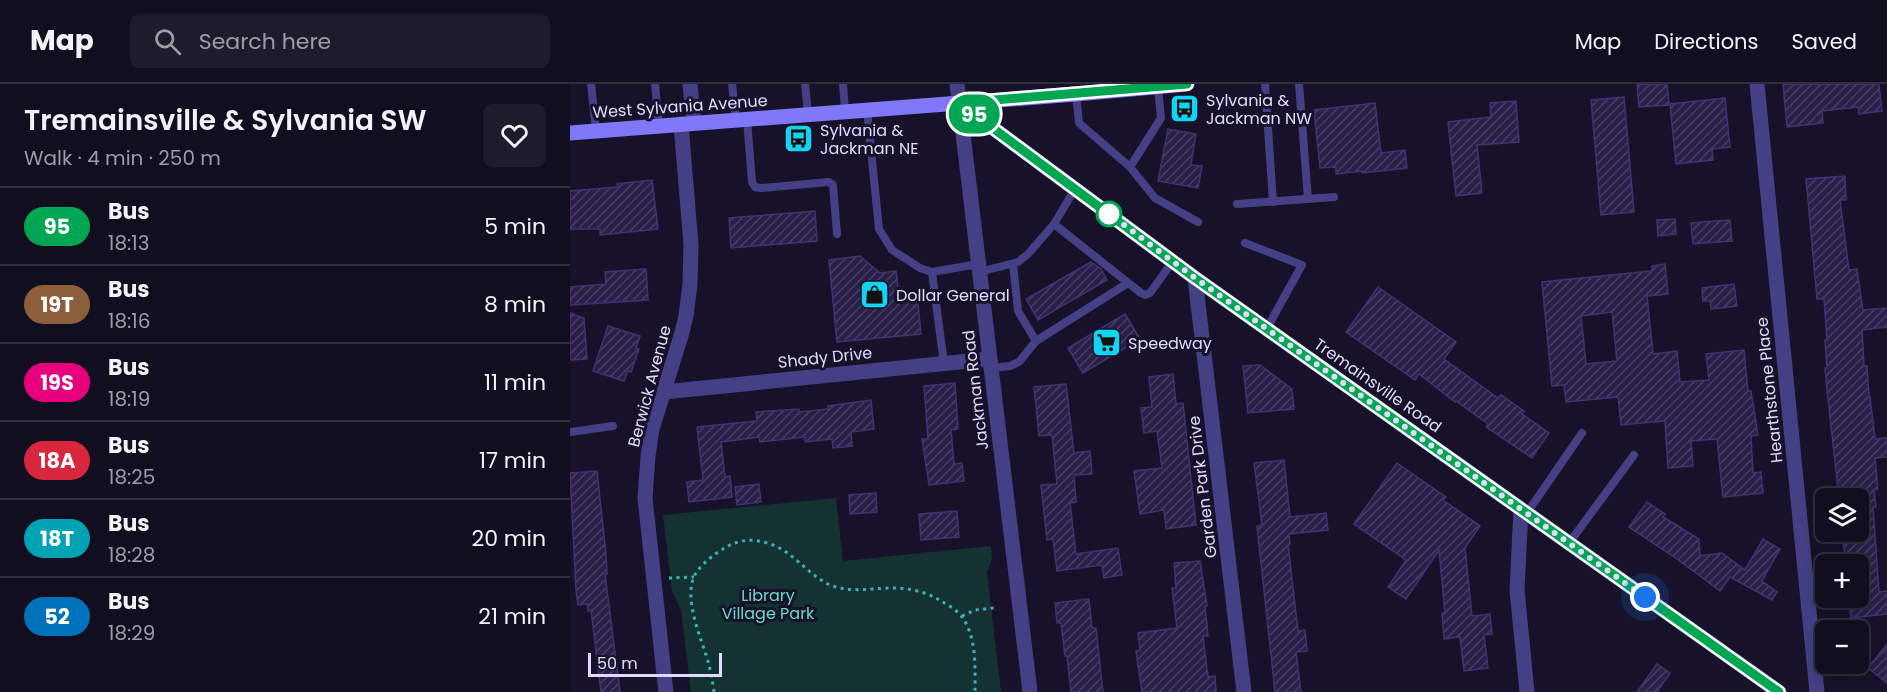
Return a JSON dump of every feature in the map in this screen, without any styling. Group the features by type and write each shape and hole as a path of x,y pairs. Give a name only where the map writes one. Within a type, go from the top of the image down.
{"main road":[{"name":"West Sylvania Avenue","path":"570,133 959,103 1056,90 1076,94 1187,84"}],"street":[{"name":"Berwick Avenue","path":"666,692 645,498 650,441 686,316 690,284 687,123 690,84"},
{"name":"Jackman Road","path":"957,84 1030,692"},
{"name":"Hearthstone Place","path":"1757,84 1817,692"},
{"name":"Tremainsville Road","path":"959,103 1195,278 1779,692"},
{"name":"Garden Park Drive","path":"1195,278 1244,692"},
{"name":"Shady Drive","path":"664,392 944,364 990,364"},
{"path":"1524,511 1517,590 1527,692"}],"lane":[{"path":"591,84 596,131"},
{"path":"655,84 659,126"},
{"path":"732,84 754,187 829,182 833,185 837,234"},
{"path":"805,84 808,114"},
{"path":"843,84 845,111"},
{"path":"1265,84 1274,202"},
{"path":"1299,84 1308,199"},
{"path":"1130,167 1161,118 1158,87"},
{"path":"1076,94 1079,123 1130,167 1155,198 1198,222"},
{"path":"867,110 879,229 892,250 920,268 932,272 1013,264 1028,254 1054,224 1075,189"},
{"path":"1237,204 1334,197"},
{"path":"1054,224 1145,295 1150,293 1173,261"},
{"path":"1245,243 1302,265 1266,328"},
{"path":"1013,264 1018,311 1036,341"},
{"path":"932,272 944,364"},
{"path":"990,364 1010,366 1019,362 1036,341 1128,283"},
{"path":"570,432 613,426"},
{"path":"1524,511 1582,433"},
{"path":"1569,543 1634,454"}],"path":[{"path":"714,692 694,616 692,583 706,562 731,543 741,540 757,540 771,544 783,550 826,583 839,588 855,590 894,588 917,591 936,598 962,616 974,653 975,692"},
{"path":"668,578 694,577"},
{"path":"962,616 975,610 994,608"}],"green space":[{"name":"Library Village Park","path":"836,498 843,561 991,546 992,560 987,572 1001,692 691,692 681,610 672,591 663,515"}],"building":[{"path":"1637,84 1667,84 1669,105 1639,107"},
{"path":"1783,84 1879,84 1882,111 1859,114 1858,107 1822,111 1823,123 1787,127"},
{"path":"1624,97 1634,212 1601,215 1591,100"},
{"path":"1725,98 1730,147 1712,149 1713,160 1676,164 1670,104"},
{"path":"1516,101 1519,142 1477,145 1482,193 1456,196 1448,122 1491,117 1490,103"},
{"path":"1375,103 1381,153 1405,150 1407,168 1336,174 1336,167 1320,168 1314,110"},
{"path":"1168,129 1196,134 1191,165 1202,166 1198,188 1158,181"},
{"path":"1845,176 1846,200 1840,200 1849,270 1857,269 1863,310 1887,308 1887,327 1862,330 1864,366 1867,366 1875,439 1887,438 1887,457 1875,458 1878,489 1874,490 1876,507 1873,507 1879,592 1887,591 1887,614 1851,618 1850,608 1869,608 1869,554 1845,554 1843,542 1869,542 1869,488 1838,488 1825,368 1827,368 1825,340 1827,340 1824,299 1817,299 1806,179"},
{"path":"652,180 658,229 600,235 600,229 570,229 570,191 618,187 617,184"},
{"path":"815,211 817,241 731,248 729,218"},
{"path":"1675,219 1676,234 1658,236 1657,220"},
{"path":"1730,220 1732,241 1693,244 1691,223"},
{"path":"860,256 880,273 896,271 898,287 918,304 921,334 837,342 829,260"},
{"path":"1091,262 1101,269 1107,280 1038,320 1026,299"},
{"path":"1665,264 1668,294 1647,296 1653,354 1677,351 1680,382 1709,380 1706,354 1744,350 1748,391 1751,391 1758,435 1751,436 1753,473 1761,472 1763,493 1723,497 1717,439 1691,441 1693,466 1668,468 1665,421 1621,425 1618,397 1566,402 1564,385 1552,386 1542,282 1652,271 1652,266","holes":["1612,312 1617,361 1586,364 1581,316"]},
{"path":"646,269 648,300 570,305 570,287 606,284 605,272"},
{"path":"1734,284 1737,306 1711,309 1710,301 1703,301 1702,288"},
{"path":"1378,287 1456,342 1444,359 1498,398 1501,395 1524,411 1522,414 1549,433 1532,458 1486,427 1488,424 1419,374 1415,380 1346,332"},
{"path":"570,313 584,318 587,359 570,360"},
{"path":"1125,314 1140,339 1083,373 1068,348"},
{"path":"608,326 640,336 636,348 639,349 631,372 628,371 624,381 593,371"},
{"path":"1260,365 1292,389 1294,409 1248,413 1243,366"},
{"path":"1173,374 1176,404 1183,403 1196,525 1166,529 1164,510 1140,514 1134,471 1162,468 1157,431 1144,433 1141,408 1152,407 1149,377"},
{"path":"955,383 958,429 951,430 954,464 962,463 964,481 929,485 922,439 928,439 924,386"},
{"path":"1066,384 1074,453 1090,451 1092,474 1074,475 1076,502 1070,503 1076,554 1118,548 1122,575 1104,578 1102,565 1057,571 1053,539 1047,540 1041,485 1057,484 1052,435 1039,436 1034,387"},
{"path":"871,400 874,429 851,432 852,446 833,448 832,439 805,442 805,437 760,442 759,437 721,442 725,477 730,476 732,497 689,502 687,482 703,480 697,427 757,421 756,412 828,409 828,406"},
{"path":"1284,460 1290,517 1326,513 1328,530 1289,534 1290,544 1288,544 1298,631 1305,630 1307,651 1296,652 1301,692 1275,692 1257,526 1262,525 1254,463"},
{"path":"1397,463 1446,497 1443,500 1480,526 1465,548 1472,616 1490,614 1492,634 1484,635 1488,668 1464,671 1460,637 1444,639 1442,613 1445,613 1439,550 1406,599 1388,587 1406,560 1354,524"},
{"path":"597,471 606,554 607,574 605,574 620,692 601,692 591,610 588,611 587,604 578,605 576,590 570,473"},
{"path":"759,484 761,502 737,505 735,487"},
{"path":"876,493 877,512 850,514 849,495"},
{"path":"1647,502 1665,514 1663,517 1699,539 1700,556 1722,553 1745,570 1763,539 1780,549 1762,581 1777,592 1772,600 1730,577 1720,591 1629,527"},
{"path":"957,511 959,537 921,540 919,514"},
{"path":"1200,561 1207,606 1205,606 1208,636 1203,636 1208,677 1215,676 1216,692 1142,692 1136,651 1140,650 1138,633 1177,628 1172,588 1176,588 1174,563"},
{"path":"1089,599 1092,628 1096,628 1103,692 1071,692 1067,656 1065,656 1061,623 1057,623 1055,603"},
{"path":"1887,644 1887,683 1869,667"},
{"path":"1657,664 1670,673 1657,692 1637,692"}],"bus line":[{"name":"95","path":"1187,84 959,103 1195,278 1779,692"}],"place":[{"name":"Sylvania & Jackman NW","path":"1185,109"},
{"name":"Sylvania & Jackman NE","path":"799,139"},
{"name":"Dollar General","path":"875,295"},
{"name":"Speedway","path":"1107,343"}],"route":[{"path":"1109,214 1195,278 1645,597"}]}
